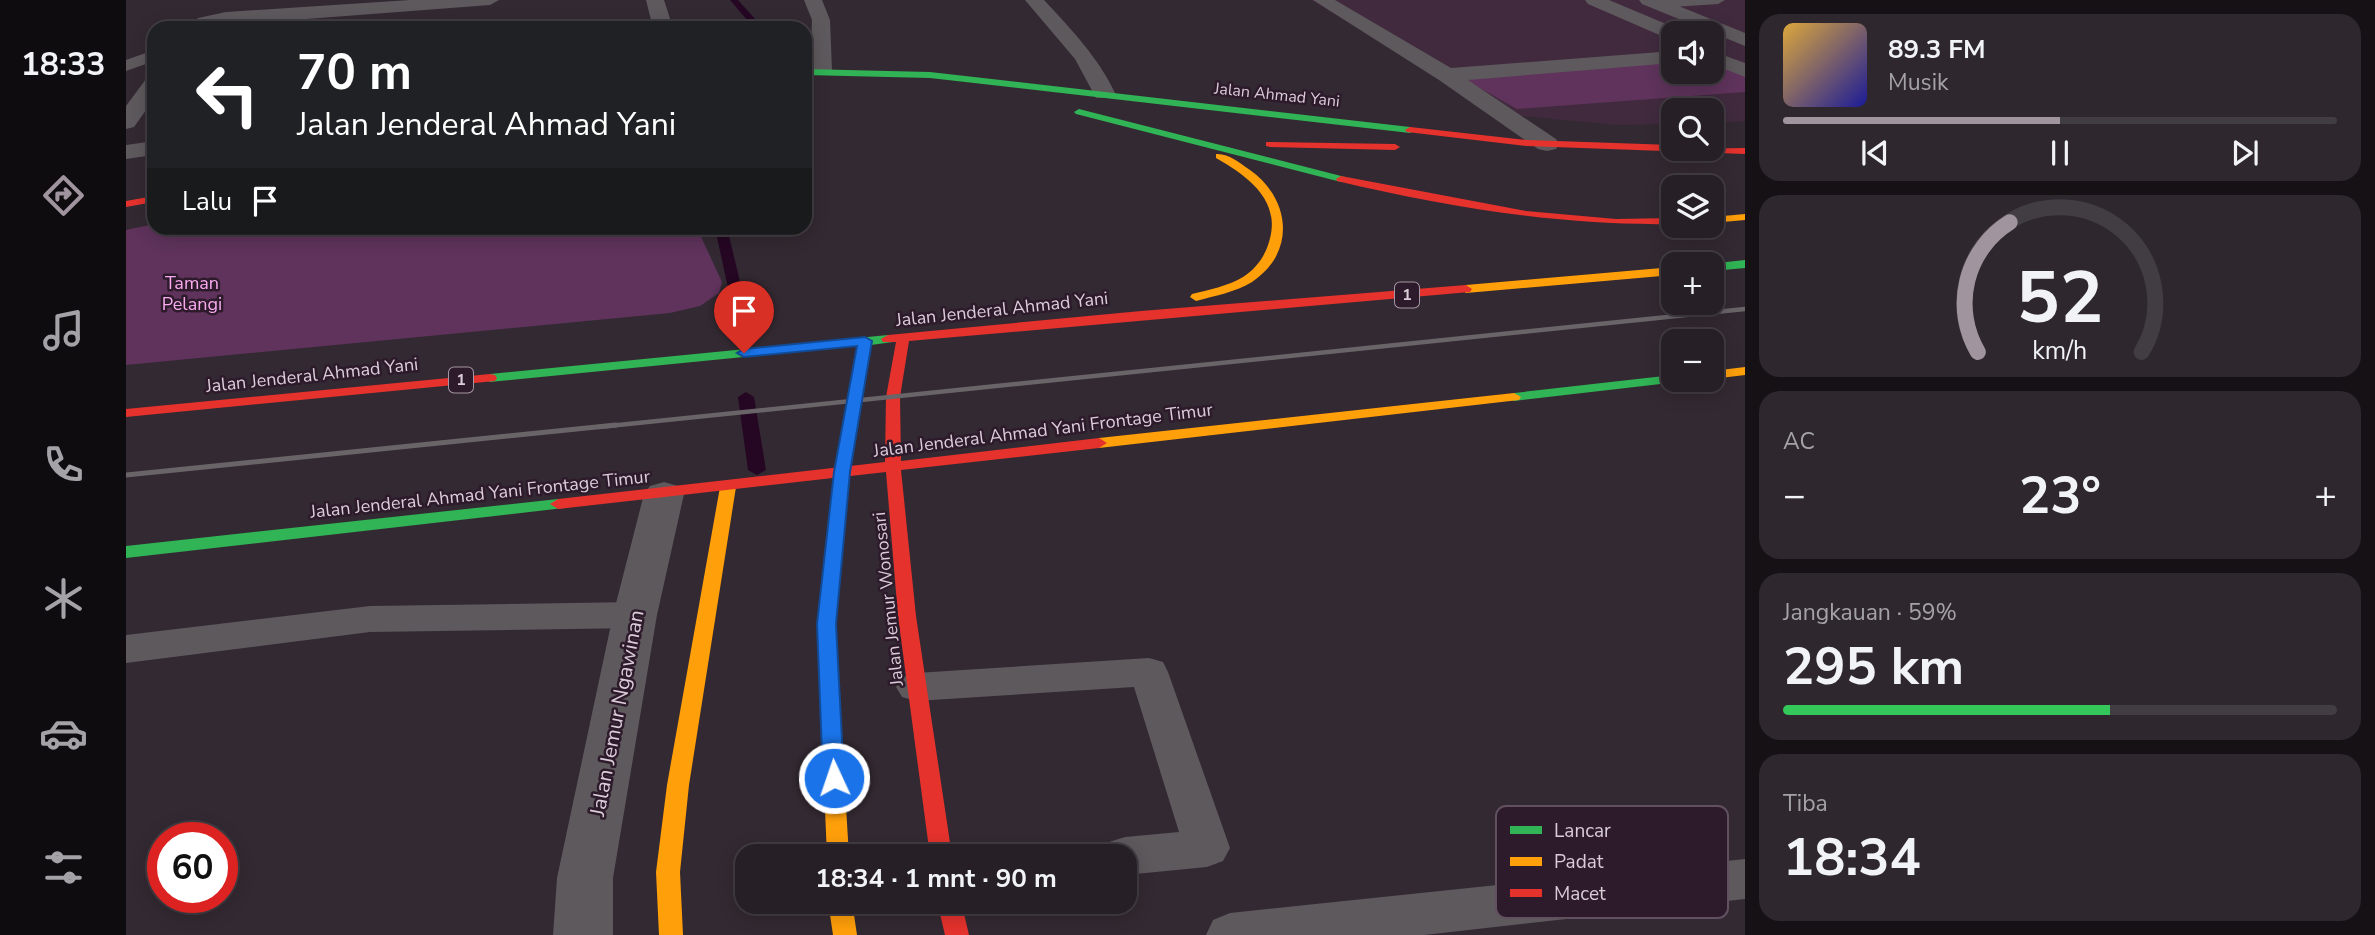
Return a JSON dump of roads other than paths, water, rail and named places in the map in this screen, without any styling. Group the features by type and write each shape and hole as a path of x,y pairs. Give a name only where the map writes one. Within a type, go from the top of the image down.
{"main road":[{"name":"Jalan Ahmad Yani","path":"813,71 930,75 1537,143 1745,151"},
{"path":"1126,96 1184,137 1250,173 1272,197 1280,224 1273,252 1248,279 1141,315"},
{"path":"1066,110 1184,137 1365,187 1512,212 1616,222 1661,221"},
{"path":"1184,137 1327,147 1460,147 1537,143"},
{"path":"126,204 147,200"},
{"path":"1724,219 1745,217"},
{"path":"1724,266 1745,264"},
{"name":"Jalan Jenderal Ahmad Yani","path":"126,413 847,341 1661,272"},
{"name":"Jalan Jemur Wonosari","path":"903,338 894,397 893,466 916,687 939,844"},
{"path":"837,844 826,624 842,472 847,341"},
{"path":"1724,373 1745,371"},
{"name":"Jalan Jenderal Ahmad Yani Frontage Timur","path":"126,552 728,487 893,466 1661,380"},
{"path":"671,935 668,872 678,785 728,487"},
{"path":"842,914 845,935"},
{"path":"952,914 957,935"}],"street":[{"path":"213,21 281,7 435,5 490,0"},
{"path":"655,0 662,21"},
{"path":"813,0 821,20 813,71"},
{"path":"1034,0 1069,38 1097,75 1104,93"},
{"path":"1322,0 1447,75 1537,143"},
{"path":"1594,0 1661,29"},
{"path":"1652,2 1745,40"},
{"path":"430,21 435,5"},
{"path":"1447,75 1661,58"},
{"path":"1724,60 1745,71"},
{"path":"126,122 147,94"},
{"path":"126,152 147,149"},
{"name":"Jalan Jemur Ngawinan","path":"583,935 585,878 635,615 664,494"}],"lane":[{"path":"1652,2 1718,0"},
{"path":"126,66 147,57"},
{"path":"126,649 370,619 635,615"},
{"path":"916,687 1149,672 1208,848 1137,855"},
{"path":"1230,935 1496,906"}],"waterway":[{"path":"734,0 753,21"},
{"path":"723,235 739,306"},
{"path":"746,397 757,470"}],"railway":[{"path":"599,427 1745,309"},
{"path":"126,475 616,425"}],"park label":[{"name":"Taman Pelangi","path":"192,293"}]}
